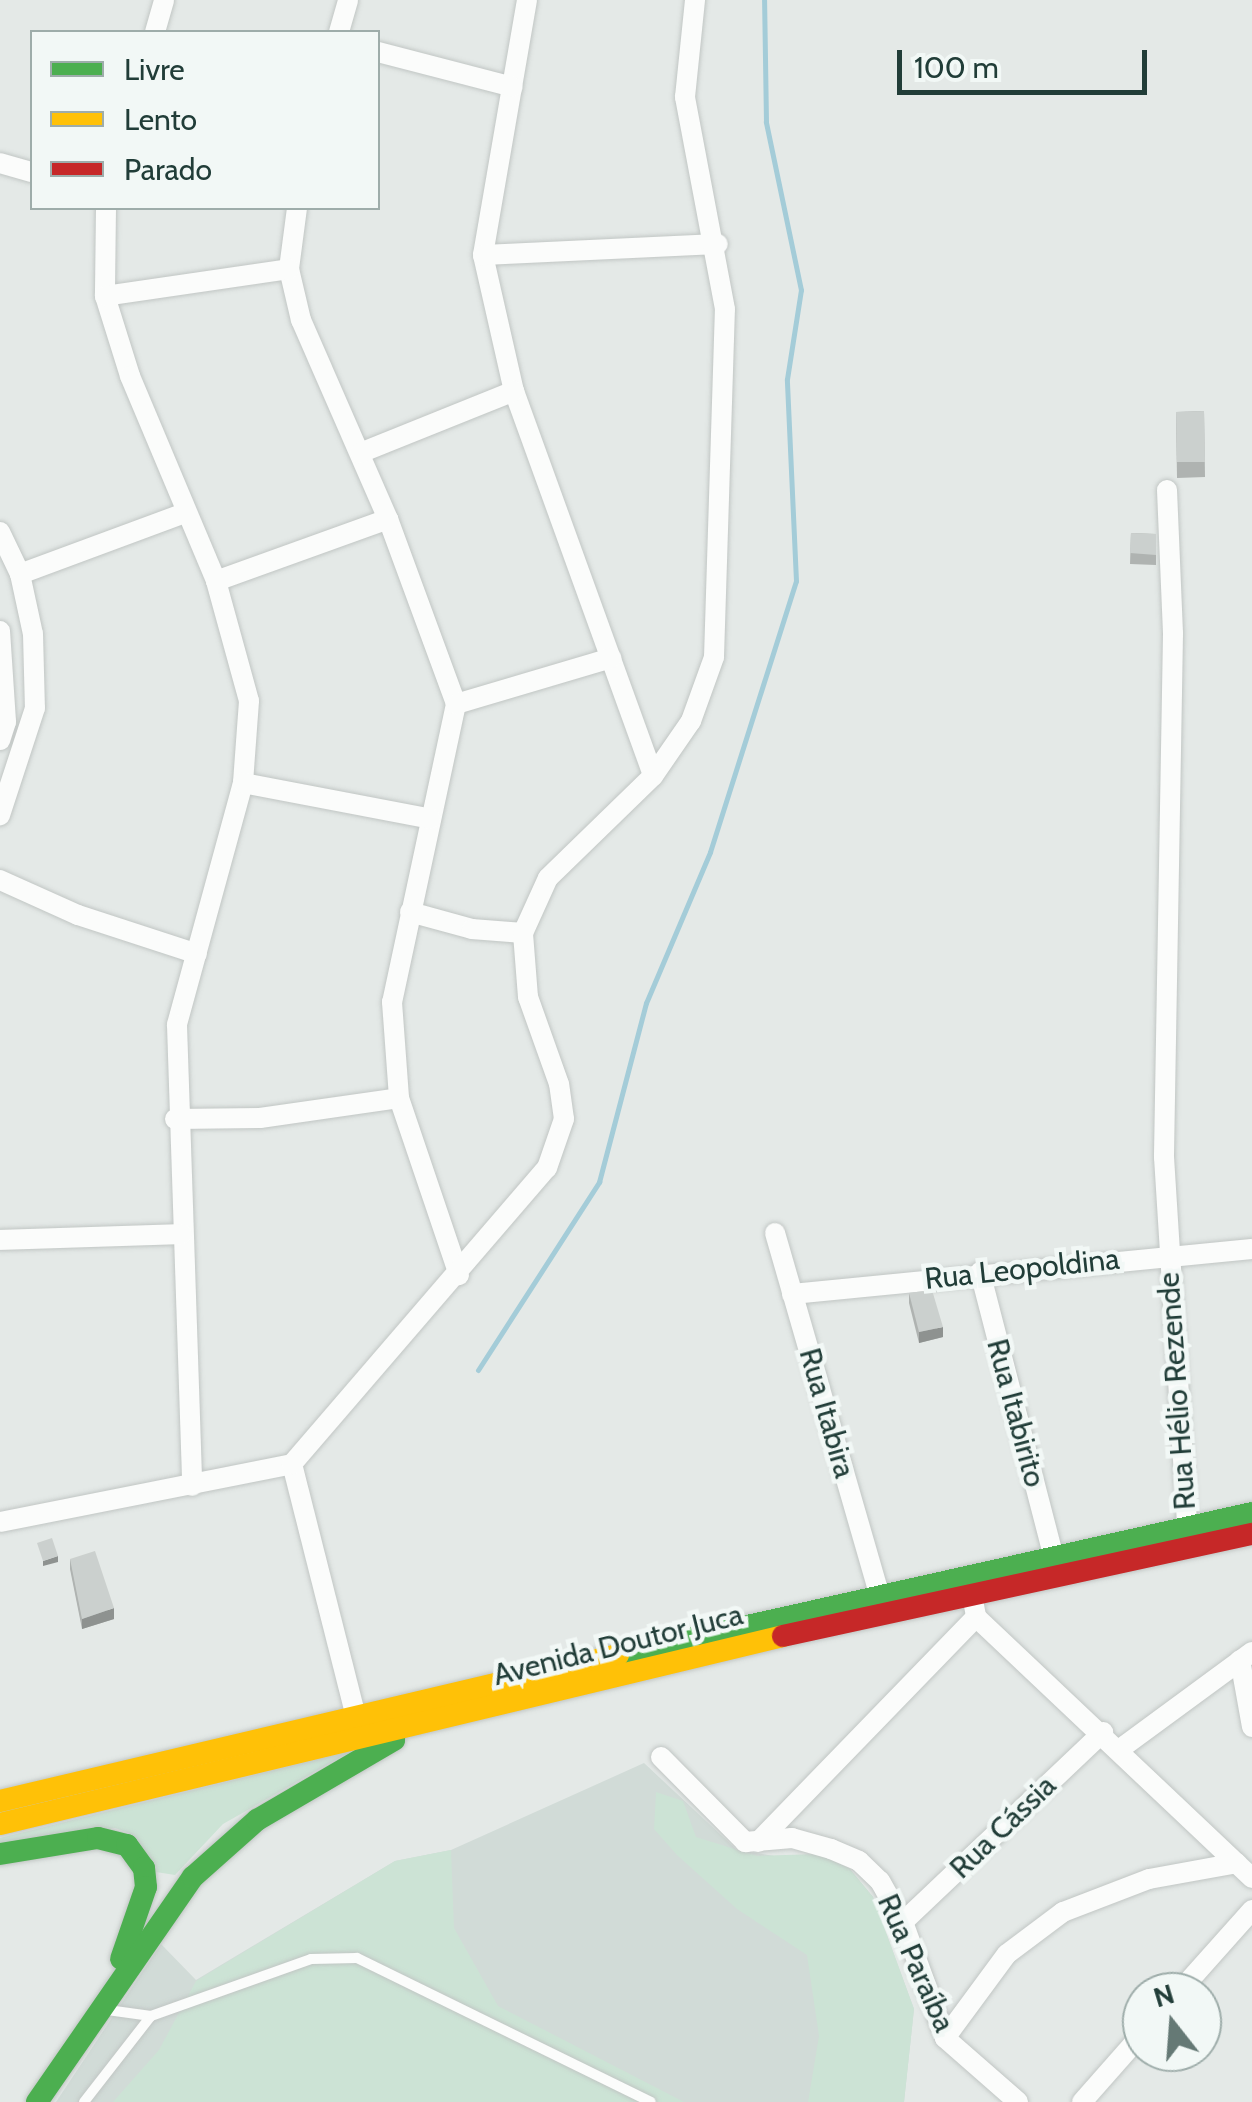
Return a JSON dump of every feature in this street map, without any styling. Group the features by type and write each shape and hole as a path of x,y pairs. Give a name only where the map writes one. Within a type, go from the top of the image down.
{"main road":[{"name":"Avenida Doutor Juca","path":"0,1800 879,1594 972,1595 1053,1555 1252,1513"},
{"name":"Avenida Doutor Juca","path":"0,1824 972,1595 1252,1534"},
{"path":"37,2102 104,2000 189,1884 257,1820 302,1789 436,1720"},
{"path":"0,1854 112,1838 138,1856 146,1876 104,2000"},
{"path":"146,1876 189,1884"}],"street":[{"path":"155,30 164,0"},
{"path":"340,30 348,0"},
{"path":"527,0 483,256 514,391 653,776"},
{"path":"0,1522 292,1464 459,1274 546,1168 564,1118 559,1084 528,997 522,934 548,878 653,776 691,721 714,657 725,309 718,244 685,97 695,0"},
{"path":"380,53 512,86"},
{"path":"0,162 30,171"},
{"path":"106,210 105,296 185,513 216,581 249,701 244,783 177,1025 175,1119 192,1486"},
{"path":"297,210 289,269 301,320 388,519 456,704 392,1002 399,1098 459,1274"},
{"path":"483,256 718,244"},
{"path":"105,296 289,269"},
{"path":"360,452 514,391"},
{"name":"Rua Hélio Rezende","path":"1167,490 1173,634 1167,1255 1186,1527"},
{"path":"20,574 185,513"},
{"path":"216,581 388,519"},
{"path":"0,532 20,574 33,634 34,708 0,815"},
{"path":"0,631 6,722 0,740"},
{"path":"456,704 611,658"},
{"path":"244,783 431,819"},
{"path":"0,880 197,954"},
{"path":"410,912 472,929 522,934"},
{"path":"175,1119 260,1118 399,1098"},
{"name":"Rua Itabira","path":"775,1233 879,1594"},
{"path":"0,1240 182,1234"},
{"name":"Rua Leopoldina","path":"792,1294 980,1272 1252,1249"},
{"name":"Rua Itabirito","path":"980,1272 1053,1555"},
{"path":"292,1464 356,1717"},
{"path":"758,1842 972,1595 1120,1750 1248,1872"},
{"path":"1120,1750 1246,1656"},
{"path":"1246,1656 1252,1727"},
{"name":"Rua Cássia","path":"903,1922 1103,1732"},
{"name":"Rua Paraíba","path":"661,1757 726,1828 758,1842 792,1838 859,1861 880,1881 903,1922 946,2038 1018,2102"},
{"path":"946,2038 1006,1954 1063,1912 1149,1880 1248,1872"},
{"path":"1197,1972 1252,1910"},
{"path":"1082,2102 1122,2057"}],"lane":[{"path":"84,2102 152,2016 311,1959 358,1958 651,2102"},
{"path":"104,2000 152,2016"}],"shaded area":[{"path":"644,1763 737,1850 849,1868 873,1897 914,2009 904,2102 56,2102 161,1944 196,1980 395,1861 451,1850"}],"green space":[{"path":"351,1751 223,1824 175,1875 156,1872 129,1833 115,1828 0,1847 0,1838"},
{"path":"656,1792 683,1801 696,1837 757,1856 818,1854 849,1868 873,1897 914,2009 904,2102 808,2102 819,2036 807,1955 737,1909 677,1855 654,1829"},
{"path":"451,1850 454,1928 498,2006 684,2102 113,2102 159,2050 196,1981 395,1861"}],"building":[{"path":"1204,411 1205,462 1177,462 1176,412"},
{"path":"1131,533 1156,534 1156,555 1130,553"},
{"path":"932,1290 943,1327 919,1332 909,1293"},
{"path":"52,1538 58,1556 43,1561 37,1543"},
{"path":"95,1551 114,1608 82,1619 70,1559"}],"waterway":[{"path":"478,1370 599,1182 646,1003 710,852 796,581 787,379 801,290 766,122 764,0"}],"traffic: fast":[{"path":"618,1655 1252,1513"},
{"path":"37,2102 193,1877 257,1820 394,1740"},
{"path":"0,1854 98,1838 127,1845 144,1868 146,1887 121,1959"}],"traffic: slow":[{"path":"0,1824 783,1636"},
{"path":"0,1801 618,1655"}],"traffic: jam":[{"path":"783,1636 1252,1534"}]}
